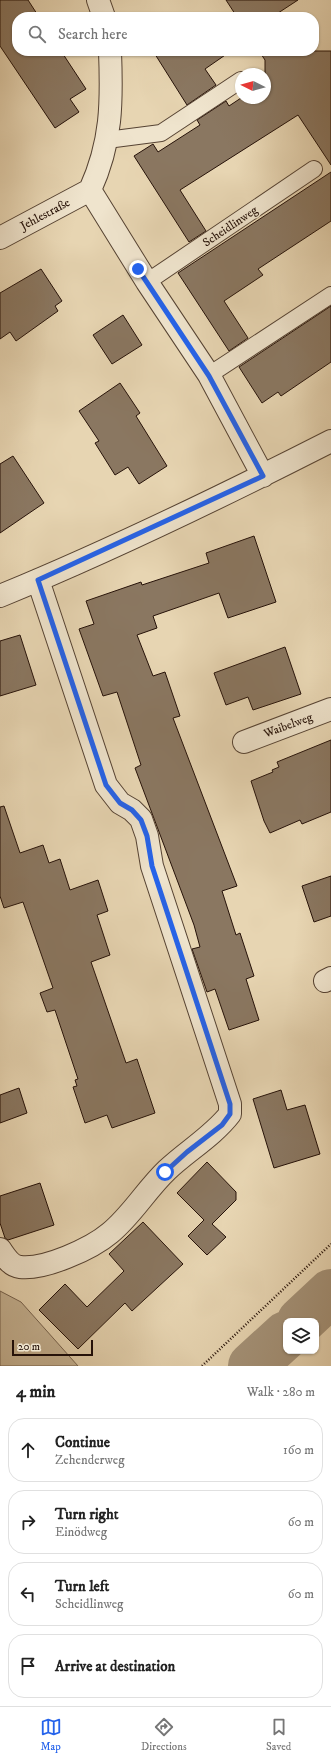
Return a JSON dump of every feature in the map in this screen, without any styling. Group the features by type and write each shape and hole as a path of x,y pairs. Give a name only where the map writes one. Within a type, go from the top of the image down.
{"street":[{"path":"98,0 102,12"},
{"path":"110,56 111,106 107,140 101,166 90,190 147,282 209,376 263,476"},
{"name":"Jehlestraße","path":"0,238 90,190"},
{"path":"0,596 38,580 263,476 331,441"},
{"path":"0,1249 8,1261 19,1267 44,1264 84,1249 109,1234 133,1210 165,1172 187,1152 222,1125 230,1114 230,1104 152,866 145,830 141,820 132,810 120,803 106,785 38,580"},
{"name":"Waibelweg","path":"244,742 331,709"}],"lane":[{"path":"107,140 161,133 235,84"},
{"name":"Scheidlinweg","path":"147,282 314,169"},
{"path":"209,376 331,295"}],"path":[{"path":"202,1366 331,1244"}],"shaded area":[{"path":"0,1291 21,1302 78,1366 0,1366"}],"building":[{"path":"0,0 28,0 36,12 12,12 12,56 64,56 86,89 70,99 79,112 55,128 0,46"},
{"path":"226,0 298,0 280,12 234,12"},
{"path":"319,51 331,51 331,165 298,115 180,190 206,231 189,242 134,156 153,144 158,152 200,125 197,120 226,101 229,106 235,102 235,104 271,104 271,68 265,68 265,60 262,56 319,56"},
{"path":"156,56 224,56 205,69 216,85 187,105"},
{"path":"331,172 331,221 258,269 263,275 224,301 248,338 229,351 178,273"},
{"path":"41,269 62,301 55,306 58,311 16,341 10,332 0,339 0,293"},
{"path":"331,306 331,362 281,396 278,392 262,403 239,367"},
{"path":"123,315 142,345 112,364 93,335"},
{"path":"120,383 140,413 136,416 167,466 139,484 128,467 115,475 95,443 99,441 79,411"},
{"path":"13,456 44,503 0,533 0,464"},
{"path":"254,536 276,602 228,618 219,593 153,616 157,628 137,635 153,676 165,672 180,716 173,718 237,886 222,891 236,935 240,933 254,976 246,979 259,1020 229,1030 215,989 207,992 192,949 200,947 194,925 135,768 141,765 117,692 103,696 79,629 94,624 86,601 141,582 142,585 209,563 206,553"},
{"path":"20,635 36,685 0,696 0,641"},
{"path":"285,647 301,694 253,710 248,697 226,705 214,673"},
{"path":"331,740 331,812 302,824 300,820 270,833 264,821 251,781 273,772 272,770 279,767 277,762"},
{"path":"4,806 20,853 43,845 49,863 60,859 70,890 98,880 108,911 97,915 110,955 91,962 126,1063 137,1059 155,1113 112,1128 107,1115 85,1123 73,1087 77,1086 75,1080 78,1079 55,1010 47,1012 40,993 53,988 23,902 4,908 0,896 0,807"},
{"path":"331,876 331,916 314,922 302,886"},
{"path":"19,1088 27,1113 0,1123 0,1095"},
{"path":"281,1090 287,1110 305,1105 320,1154 274,1168 253,1099"},
{"path":"207,1162 236,1192 236,1200 212,1224 226,1237 207,1255 188,1236 204,1220 177,1193"},
{"path":"40,1183 54,1225 8,1240 5,1238 0,1223 0,1196"},
{"path":"143,1222 183,1264 132,1311 125,1303 78,1349 39,1310 65,1284 87,1307 124,1271 109,1254"}],"waterway":[{"path":"304,1318 331,1293"},
{"path":"252,1366 283,1338"}],"route":[{"path":"138,269 209,376 263,476 38,580 106,785 120,803 132,810 141,820 147,836 152,866 230,1104 230,1114 222,1125 187,1152 165,1172"}]}
